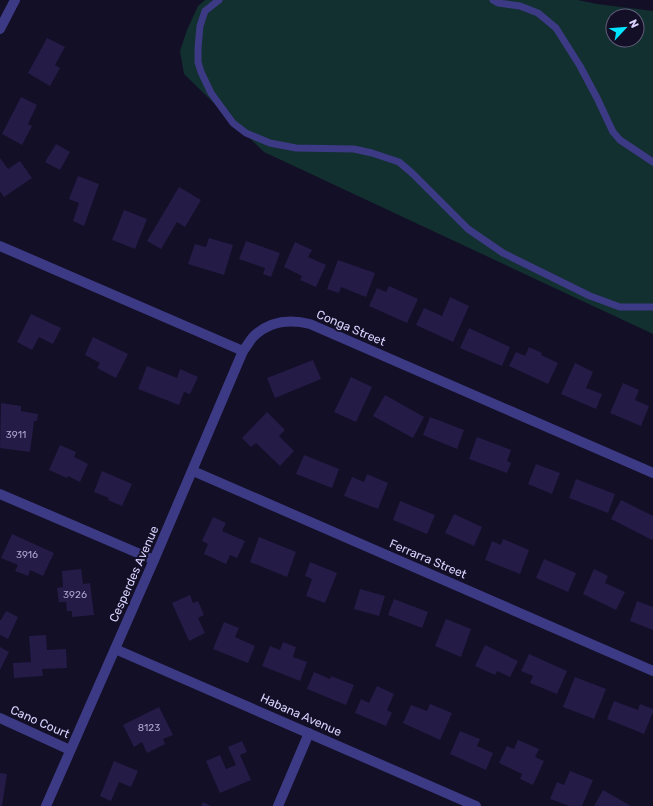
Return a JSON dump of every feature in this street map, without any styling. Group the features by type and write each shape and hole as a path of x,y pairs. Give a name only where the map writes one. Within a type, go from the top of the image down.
{"street":[{"path":"0,29 15,0"},
{"path":"0,246 243,351"},
{"name":"Conga Street","path":"243,351 254,336 280,322 296,321 310,324 653,473"},
{"name":"Cesperdes Avenue","path":"46,806 193,471 243,351"},
{"name":"Ferrarra Street","path":"193,471 653,670"},
{"path":"0,494 154,560"},
{"name":"Habana Avenue","path":"115,649 476,806"},
{"name":"Cano Court","path":"0,718 70,750"},
{"path":"278,806 309,733"}],"lane":[{"path":"219,0 205,11 200,26 198,62 211,93 233,123 246,133 270,143 296,148 354,149 399,162 468,229 503,253 590,296 620,307 653,307"},
{"path":"492,0 498,3 520,6 538,13 556,28 598,98 613,132 620,140 653,162"}],"green space":[{"path":"205,0 578,0 629,8 605,8 605,48 645,48 645,10 653,11 653,334 264,152 184,74 180,51 187,30 198,6"}],"building":[{"path":"47,38 65,47 55,65 60,68 50,86 28,73"},
{"path":"21,97 37,105 28,124 32,126 22,145 2,134"},
{"path":"56,144 70,152 60,170 45,162"},
{"path":"0,158 8,169 20,161 32,178 4,197 0,191"},
{"path":"78,176 99,184 84,226 73,221 79,203 69,199"},
{"path":"179,187 201,200 185,227 177,222 161,249 147,241"},
{"path":"124,210 147,219 135,249 112,240"},
{"path":"209,238 233,245 224,275 188,264 195,244 206,247"},
{"path":"246,241 280,253 271,277 263,274 265,268 239,259"},
{"path":"295,242 312,250 308,257 326,265 316,287 300,280 302,276 284,267"},
{"path":"338,260 375,273 366,297 341,287 339,293 327,289"},
{"path":"389,286 418,299 407,323 369,306 377,288 386,292"},
{"path":"450,297 469,306 453,342 416,325 424,308 442,316"},
{"path":"31,314 61,328 53,344 39,337 32,350 17,342"},
{"path":"469,328 510,347 502,366 460,348"},
{"path":"93,337 128,354 116,378 97,368 100,363 85,355"},
{"path":"529,347 542,353 541,355 558,363 548,384 509,366 516,352 525,356"},
{"path":"313,360 321,379 275,398 267,378"},
{"path":"575,363 593,372 586,388 602,394 596,409 561,394"},
{"path":"147,366 177,378 180,369 198,377 190,394 184,392 179,405 138,389"},
{"path":"351,377 372,387 356,422 334,412"},
{"path":"623,383 639,390 635,400 649,406 641,426 610,413"},
{"path":"385,395 424,417 413,438 373,416"},
{"path":"1,403 21,406 21,411 38,414 37,421 34,421 30,452 0,448"},
{"path":"267,412 285,430 279,436 294,451 280,466 256,443 251,447 242,438"},
{"path":"430,417 464,430 457,449 423,435"},
{"path":"477,437 511,450 507,461 511,463 507,473 469,459"},
{"path":"60,445 76,452 74,457 88,464 80,482 68,476 67,478 49,470"},
{"path":"304,455 339,469 332,488 296,474"},
{"path":"536,464 560,473 552,494 528,484"},
{"path":"102,471 132,484 122,506 108,500 109,498 94,492"},
{"path":"367,474 388,483 378,509 344,496 352,477 364,482"},
{"path":"576,479 615,494 608,513 569,498"},
{"path":"621,500 653,516 652,540 611,519"},
{"path":"400,501 435,515 427,534 393,520"},
{"path":"454,514 482,527 474,546 445,533"},
{"path":"213,517 226,523 222,531 245,541 237,558 230,555 226,564 204,554 208,544 202,541"},
{"path":"12,534 54,553 43,576 30,570 28,576 15,571 18,565 1,558"},
{"path":"259,537 296,552 287,577 250,562"},
{"path":"503,539 529,550 520,574 485,560 492,541 501,545"},
{"path":"544,559 576,573 568,592 536,578"},
{"path":"310,562 337,573 325,603 306,596 312,579 305,576"},
{"path":"81,569 83,584 90,583 94,615 72,617 72,611 67,611 66,602 59,602 57,588 63,587 62,571"},
{"path":"594,569 608,576 605,583 625,592 616,610 583,594"},
{"path":"360,589 385,596 379,616 354,609"},
{"path":"190,595 193,603 198,601 204,615 198,618 205,633 189,641 172,603"},
{"path":"394,599 428,612 422,628 388,615"},
{"path":"637,601 653,607 653,630 630,621"},
{"path":"6,611 18,617 8,639 0,635 0,620"},
{"path":"446,619 471,629 461,657 435,646"},
{"path":"224,622 239,628 235,637 255,646 248,663 213,649"},
{"path":"46,635 47,650 66,649 67,668 42,669 43,676 14,678 13,663 31,662 29,636"},
{"path":"283,642 296,647 293,657 307,662 300,681 262,666 270,646 280,650"},
{"path":"485,645 518,661 510,677 497,671 495,675 475,666"},
{"path":"0,647 9,652 0,670"},
{"path":"529,654 567,671 557,694 530,683 533,676 521,671"},
{"path":"314,672 330,679 331,676 354,685 346,705 307,689"},
{"path":"575,677 606,689 594,719 563,707"},
{"path":"377,686 394,694 387,710 392,713 386,726 355,713 361,699 369,703"},
{"path":"614,701 638,710 640,704 653,709 644,734 607,719"},
{"path":"430,704 452,713 440,740 403,723 411,705 427,711"},
{"path":"159,707 173,735 163,739 165,744 147,753 142,742 134,747 123,725"},
{"path":"460,731 480,739 477,746 493,753 486,770 450,754"},
{"path":"518,740 539,749 535,757 544,761 533,785 520,779 522,774 499,763 507,746 514,749"},
{"path":"242,741 247,752 240,755 251,780 220,793 206,761 220,755 226,769 236,765 228,747"},
{"path":"114,761 138,771 131,787 119,782 111,801 100,796"},
{"path":"570,771 593,780 582,806 569,806 550,799 557,782 564,785"},
{"path":"0,773 7,774 2,806 0,806"},
{"path":"603,790 631,806 594,806"},
{"path":"203,802 211,806 201,806"}]}
